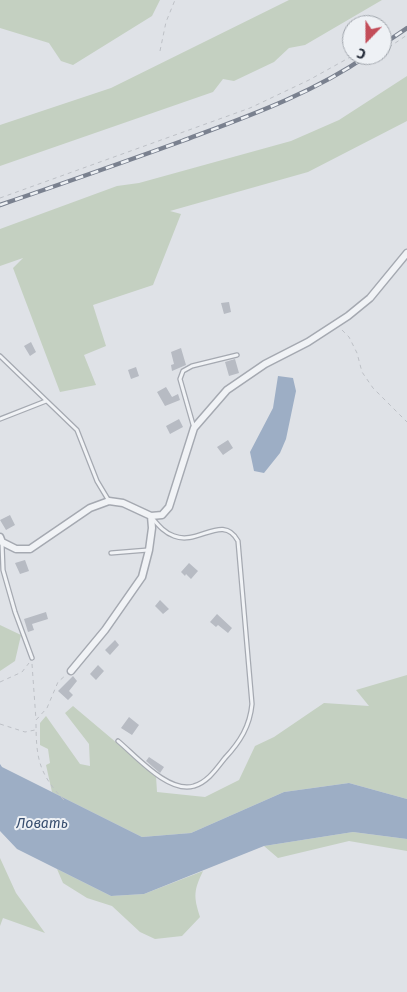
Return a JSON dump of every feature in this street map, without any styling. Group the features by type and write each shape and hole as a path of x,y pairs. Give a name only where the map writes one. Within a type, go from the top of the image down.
{"street":[{"path":"1,540 16,549 30,549 90,508 108,501 123,502 151,516 162,515 170,507 194,428 227,390 265,364 308,342 348,316 370,298 407,253"},
{"path":"71,671 105,630 142,577 149,550 152,528 151,516"}],"lane":[{"path":"194,428 180,379 183,371 192,366 237,355"},
{"path":"0,356 77,430 97,481 108,501"},
{"path":"0,419 46,402"},
{"path":"118,741 163,779 177,786 195,786 207,778 230,753 244,735 251,716 252,704 238,541 235,535 225,529 218,528 190,538 175,537 164,531 151,516"},
{"path":"1,540 4,570 15,612 32,658"},
{"path":"111,553 149,550"}],"path":[{"path":"160,51 166,22 174,0"},
{"path":"392,45 407,35"},
{"path":"0,198 250,108 309,80 342,62"},
{"path":"336,324 349,337 357,353 362,372 373,388 407,422"},
{"path":"0,682 22,672 32,658"},
{"path":"32,658 39,764 50,786 64,800"},
{"path":"36,720 48,708 58,682 71,671"},
{"path":"0,724 25,732 36,730"}],"green space":[{"path":"0,0 160,0 152,16 73,65 61,61 49,43 0,28"},
{"path":"289,0 382,0 356,15 342,15 342,23 305,45 289,48 274,62 234,81 223,79 213,92 0,166 0,125 111,88"},
{"path":"407,76 407,121 308,172 170,211 181,214 153,285 93,305 106,346 84,355 96,385 60,392 13,268 23,258 0,266 0,229 117,186 139,183 291,141 339,120"},
{"path":"0,625 21,635 15,661 0,671"},
{"path":"407,675 407,799 349,783 284,792 191,833 142,837 52,792 46,765 50,763 48,749 40,745 40,723 46,716 80,764 90,766 89,744 65,713 73,706 156,776 157,792 205,797 239,780 255,746 274,737 324,703 369,706 356,690"},
{"path":"353,832 407,839 407,851 349,841 278,858 264,846"},
{"path":"0,858 16,893 45,933 3,918 0,926"},
{"path":"57,869 111,896 144,894 203,871 196,893 196,904 200,917 182,936 155,939 140,932 112,906 87,898 63,883"}],"water":[{"path":"278,376 293,378 296,391 286,439 280,453 264,473 254,471 250,452 273,408"},
{"name":"Ловать","path":"0,764 2,767 142,837 191,833 284,792 349,783 407,799 407,839 353,832 264,846 144,894 111,896 17,849 0,831"}],"building":[{"path":"229,302 231,312 224,314 221,303"},
{"path":"31,342 36,352 30,356 24,346"},
{"path":"181,348 186,365 172,371 171,365 174,364 171,352"},
{"path":"235,359 239,373 229,376 225,362"},
{"path":"136,367 139,376 131,379 128,370"},
{"path":"166,387 172,397 178,394 180,400 165,406 157,392"},
{"path":"179,419 183,427 170,434 166,426"},
{"path":"228,440 233,448 223,455 217,447"},
{"path":"10,515 15,525 6,530 0,520"},
{"path":"25,560 29,571 20,574 15,563"},
{"path":"189,563 198,571 191,579 181,572"},
{"path":"160,600 169,609 163,614 155,606"},
{"path":"46,612 48,619 32,624 34,630 28,632 24,619"},
{"path":"217,614 232,628 228,633 218,625 216,627 210,622"},
{"path":"115,640 119,645 110,655 105,650"},
{"path":"98,665 104,671 96,680 90,674"},
{"path":"73,676 77,681 69,691 73,695 68,700 58,691"},
{"path":"129,717 139,725 132,735 121,728"},
{"path":"149,757 164,767 160,773 146,761"}],"railway":[{"path":"392,38 407,28"},
{"path":"0,205 254,114 324,82 353,65"}]}
